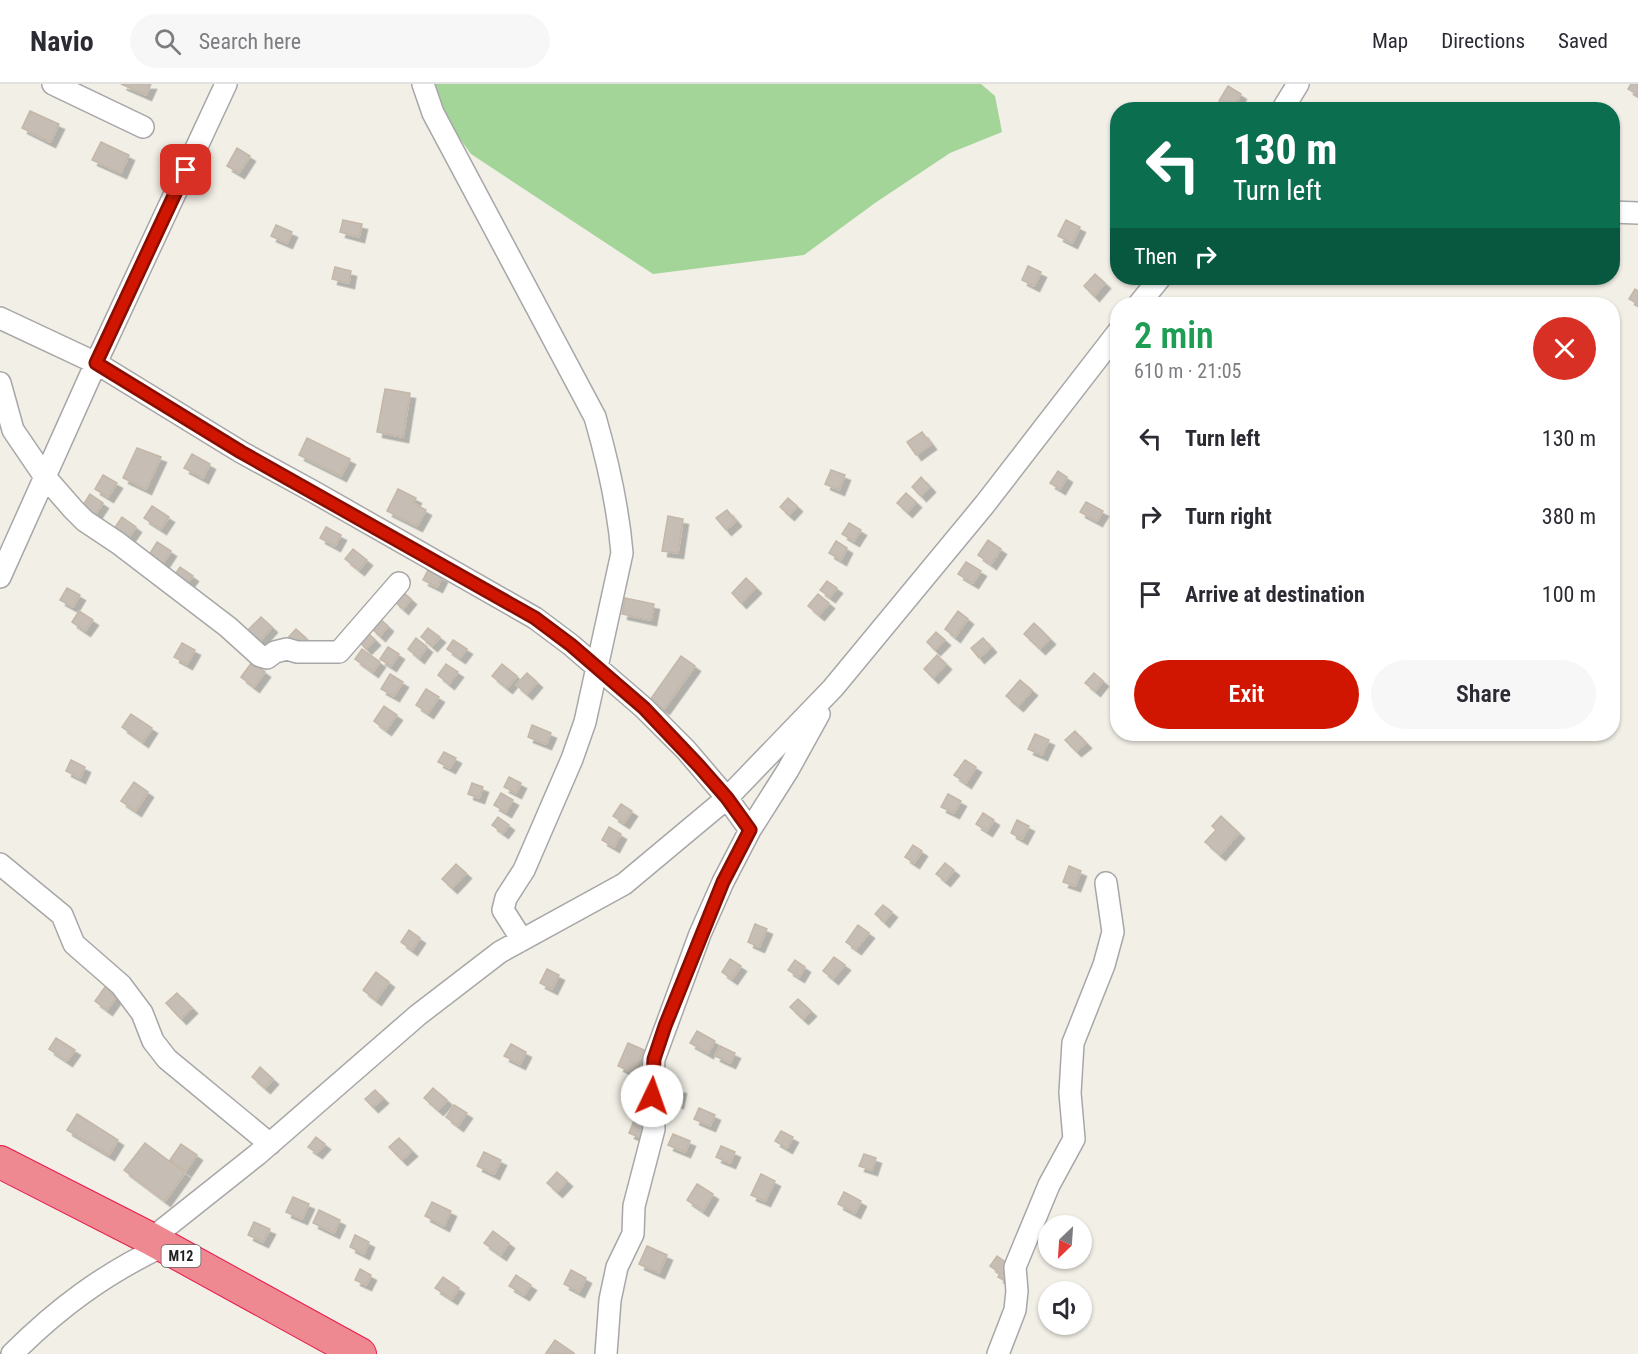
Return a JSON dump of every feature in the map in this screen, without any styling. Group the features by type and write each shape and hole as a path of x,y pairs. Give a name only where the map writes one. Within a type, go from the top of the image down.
{"highway":[{"name":"M12","path":"0,1161 157,1243 360,1354"}],"street":[{"path":"52,84 143,127"},
{"path":"0,577 96,363 226,84"},
{"path":"423,84 433,113 595,417 608,461 620,530 622,553 585,722 572,759 524,870 506,898 503,910 522,940"},
{"path":"1287,102 1298,84"},
{"path":"1620,212 1638,213"},
{"path":"1145,297 1154,285"},
{"path":"0,318 96,363 241,452 535,618 571,645 644,708 686,750 727,798 750,830"},
{"path":"12,1354 81,1293 157,1243 418,1015 500,952 624,884 727,798 834,688 985,504 1110,342"},
{"path":"0,383 7,427 45,477 85,521 118,543 228,627 260,656 267,658 275,652 286,650 339,652 399,583"},
{"path":"606,1354 610,1300 617,1267 633,1234 634,1206 654,1129 652,1096 654,1059 700,934 723,882 750,830 788,770 834,688"},
{"path":"0,864 62,915 74,944 121,985 142,1013 153,1041 166,1059 270,1144"},
{"path":"998,1354 1015,1310 1017,1291 1015,1267 1049,1185 1074,1139 1070,1093 1072,1043 1104,965 1113,932 1106,883"}],"green space":[{"path":"432,84 981,84 995,96 1002,132 950,153 875,203 804,255 653,274 471,154 438,109"}],"building":[{"path":"121,84 151,84 146,95"},
{"path":"1631,84 1638,84 1638,95 1628,89"},
{"path":"1228,86 1241,94 1236,102 1219,101"},
{"path":"30,111 59,124 50,142 22,128"},
{"path":"101,142 129,155 121,173 92,160"},
{"path":"237,148 250,156 239,173 227,166"},
{"path":"343,220 362,224 359,237 340,232"},
{"path":"1066,220 1080,227 1072,243 1058,236"},
{"path":"276,225 292,232 287,243 271,236"},
{"path":"1028,266 1041,272 1034,286 1022,280"},
{"path":"335,267 351,271 349,283 332,279"},
{"path":"1095,274 1105,283 1094,296 1084,286"},
{"path":"1635,289 1638,291 1638,304 1629,299"},
{"path":"385,389 410,393 403,437 377,432"},
{"path":"922,432 931,444 916,455 907,442"},
{"path":"307,438 350,459 341,476 299,455"},
{"path":"137,448 161,457 146,489 123,478"},
{"path":"192,454 210,464 203,478 184,468"},
{"path":"831,470 845,475 839,490 825,484"},
{"path":"1058,471 1067,477 1060,489 1050,483"},
{"path":"103,475 117,483 108,497 95,489"},
{"path":"921,477 930,487 921,496 912,487"},
{"path":"398,489 416,498 413,503 426,510 417,526 387,511"},
{"path":"906,493 916,502 907,512 897,503"},
{"path":"90,494 103,503 93,518 80,510"},
{"path":"788,498 797,506 789,515 780,507"},
{"path":"1086,502 1103,511 1097,521 1080,512"},
{"path":"152,506 169,517 161,529 144,518"},
{"path":"727,510 736,521 726,530 716,518"},
{"path":"668,516 683,519 678,553 662,551"},
{"path":"122,517 136,527 125,543 111,533"},
{"path":"849,523 861,530 854,541 842,534"},
{"path":"326,527 341,535 335,546 320,538"},
{"path":"988,540 1001,549 991,564 978,555"},
{"path":"836,541 847,548 841,560 829,553"},
{"path":"157,542 171,551 160,568 146,560"},
{"path":"353,549 367,560 359,570 345,559"},
{"path":"966,562 981,571 973,583 958,574"},
{"path":"180,567 193,576 184,588 172,579"},
{"path":"428,570 442,577 437,587 423,580"},
{"path":"746,578 756,588 741,603 732,593"},
{"path":"827,581 837,588 830,597 820,590"},
{"path":"67,588 80,595 73,607 60,600"},
{"path":"402,591 411,599 403,609 394,601"},
{"path":"818,594 829,603 819,615 808,606"},
{"path":"625,598 654,604 651,620 622,614"},
{"path":"79,611 93,620 85,631 72,622"},
{"path":"958,611 968,619 955,637 945,629"},
{"path":"261,617 272,627 259,642 247,631"},
{"path":"379,618 388,626 380,636 371,628"},
{"path":"1034,623 1050,639 1040,649 1024,634"},
{"path":"428,628 440,637 432,646 421,637"},
{"path":"296,629 306,638 294,651 284,642"},
{"path":"367,632 375,640 366,649 358,640"},
{"path":"936,632 945,640 935,650 927,642"},
{"path":"416,638 427,647 419,658 408,649"},
{"path":"983,638 991,647 979,658 971,648"},
{"path":"453,640 467,649 460,658 447,649"},
{"path":"182,643 195,650 187,664 174,657"},
{"path":"388,647 399,654 391,666 380,659"},
{"path":"362,649 380,662 373,672 355,659"},
{"path":"937,655 946,664 933,678 924,669"},
{"path":"681,656 695,666 664,709 650,700"},
{"path":"252,662 265,672 254,687 241,677"},
{"path":"446,664 458,672 449,684 438,675"},
{"path":"502,664 517,676 507,688 492,676"},
{"path":"527,673 537,682 527,694 516,685"},
{"path":"1094,673 1103,681 1095,691 1085,683"},
{"path":"390,674 403,682 394,696 381,689"},
{"path":"1020,680 1032,690 1018,706 1006,696"},
{"path":"426,689 439,697 428,713 416,705"},
{"path":"384,706 397,715 386,730 374,721"},
{"path":"131,714 152,728 143,742 122,727"},
{"path":"532,725 551,733 546,744 528,737"},
{"path":"1075,731 1086,743 1076,751 1065,740"},
{"path":"1035,734 1049,740 1042,755 1028,749"},
{"path":"444,752 456,758 450,768 438,762"},
{"path":"71,760 85,767 80,778 66,771"},
{"path":"965,760 976,767 966,783 954,775"},
{"path":"509,777 521,783 516,793 504,787"},
{"path":"134,782 148,792 136,811 121,801"},
{"path":"472,783 483,787 479,798 468,794"},
{"path":"501,793 513,800 506,812 494,805"},
{"path":"948,794 961,801 954,813 941,807"},
{"path":"621,804 632,811 624,823 613,816"},
{"path":"983,813 994,820 987,831 976,824"},
{"path":"1221,816 1239,833 1220,855 1205,842 1216,830 1212,826"},
{"path":"498,817 509,825 503,833 492,825"},
{"path":"1017,820 1029,826 1022,839 1011,833"},
{"path":"609,827 621,834 614,847 602,840"},
{"path":"913,845 922,851 914,863 905,857"},
{"path":"945,863 954,870 945,881 936,874"},
{"path":"456,864 466,873 452,888 442,879"},
{"path":"1069,866 1081,871 1075,886 1063,882"},
{"path":"883,905 892,912 884,922 875,914"},
{"path":"755,924 767,929 759,947 748,942"},
{"path":"858,925 869,933 856,949 846,942"},
{"path":"409,930 420,938 412,950 401,942"},
{"path":"834,957 845,965 833,979 823,971"},
{"path":"730,959 741,966 732,979 722,972"},
{"path":"795,960 805,967 799,977 788,970"},
{"path":"547,969 559,975 552,989 540,983"},
{"path":"376,972 389,982 376,1000 363,990"},
{"path":"105,987 117,996 107,1010 95,1001"},
{"path":"177,993 192,1008 181,1019 166,1003"},
{"path":"798,999 811,1011 803,1019 790,1007"},
{"path":"697,1031 715,1041 708,1053 690,1043"},
{"path":"56,1038 75,1050 67,1061 49,1049"},
{"path":"628,1043 644,1050 633,1073 618,1066"},
{"path":"511,1044 526,1052 520,1064 504,1056"},
{"path":"720,1046 735,1053 730,1063 715,1056"},
{"path":"260,1067 273,1079 265,1088 252,1077"},
{"path":"668,1086 681,1088 678,1103 665,1101"},
{"path":"433,1088 447,1100 438,1110 424,1098"},
{"path":"375,1090 383,1098 373,1107 365,1099"},
{"path":"454,1105 467,1113 458,1126 446,1117"},
{"path":"699,1108 715,1115 710,1126 694,1119"},
{"path":"77,1114 118,1140 109,1155 67,1130"},
{"path":"635,1118 650,1124 644,1139 629,1133"},
{"path":"781,1131 793,1137 787,1148 775,1141"},
{"path":"673,1134 690,1141 685,1152 668,1145"},
{"path":"316,1137 325,1144 317,1153 308,1147"},
{"path":"399,1138 412,1151 402,1160 389,1147"},
{"path":"145,1143 185,1173 165,1201 124,1170"},
{"path":"181,1144 197,1155 186,1171 170,1160"},
{"path":"721,1146 735,1152 730,1163 716,1157"},
{"path":"484,1152 501,1160 494,1174 477,1166"},
{"path":"864,1154 876,1158 872,1170 859,1166"},
{"path":"557,1172 567,1181 557,1192 547,1183"},
{"path":"761,1174 775,1181 765,1201 751,1195"},
{"path":"697,1184 713,1194 703,1211 687,1200"},
{"path":"844,1192 861,1201 855,1213 838,1204"},
{"path":"293,1197 309,1204 302,1219 286,1212"},
{"path":"432,1202 451,1211 444,1226 425,1216"},
{"path":"319,1210 340,1220 334,1233 313,1223"},
{"path":"254,1222 270,1229 263,1242 248,1235"},
{"path":"493,1231 509,1243 501,1255 484,1243"},
{"path":"355,1235 369,1242 364,1254 350,1247"},
{"path":"647,1246 667,1255 659,1273 639,1264"},
{"path":"997,1256 1014,1268 1005,1281 998,1277 1000,1273 990,1266"},
{"path":"360,1269 371,1275 366,1285 355,1280"},
{"path":"571,1270 586,1278 579,1292 564,1284"},
{"path":"516,1275 531,1285 524,1295 509,1286"},
{"path":"443,1277 459,1288 452,1299 435,1288"},
{"path":"555,1340 574,1353 546,1353"}],"route":[{"path":"186,170 96,363 241,452 535,618 571,645 644,708 686,750 727,798 750,830 723,882 700,934 665,1026 654,1059 652,1096"}]}
